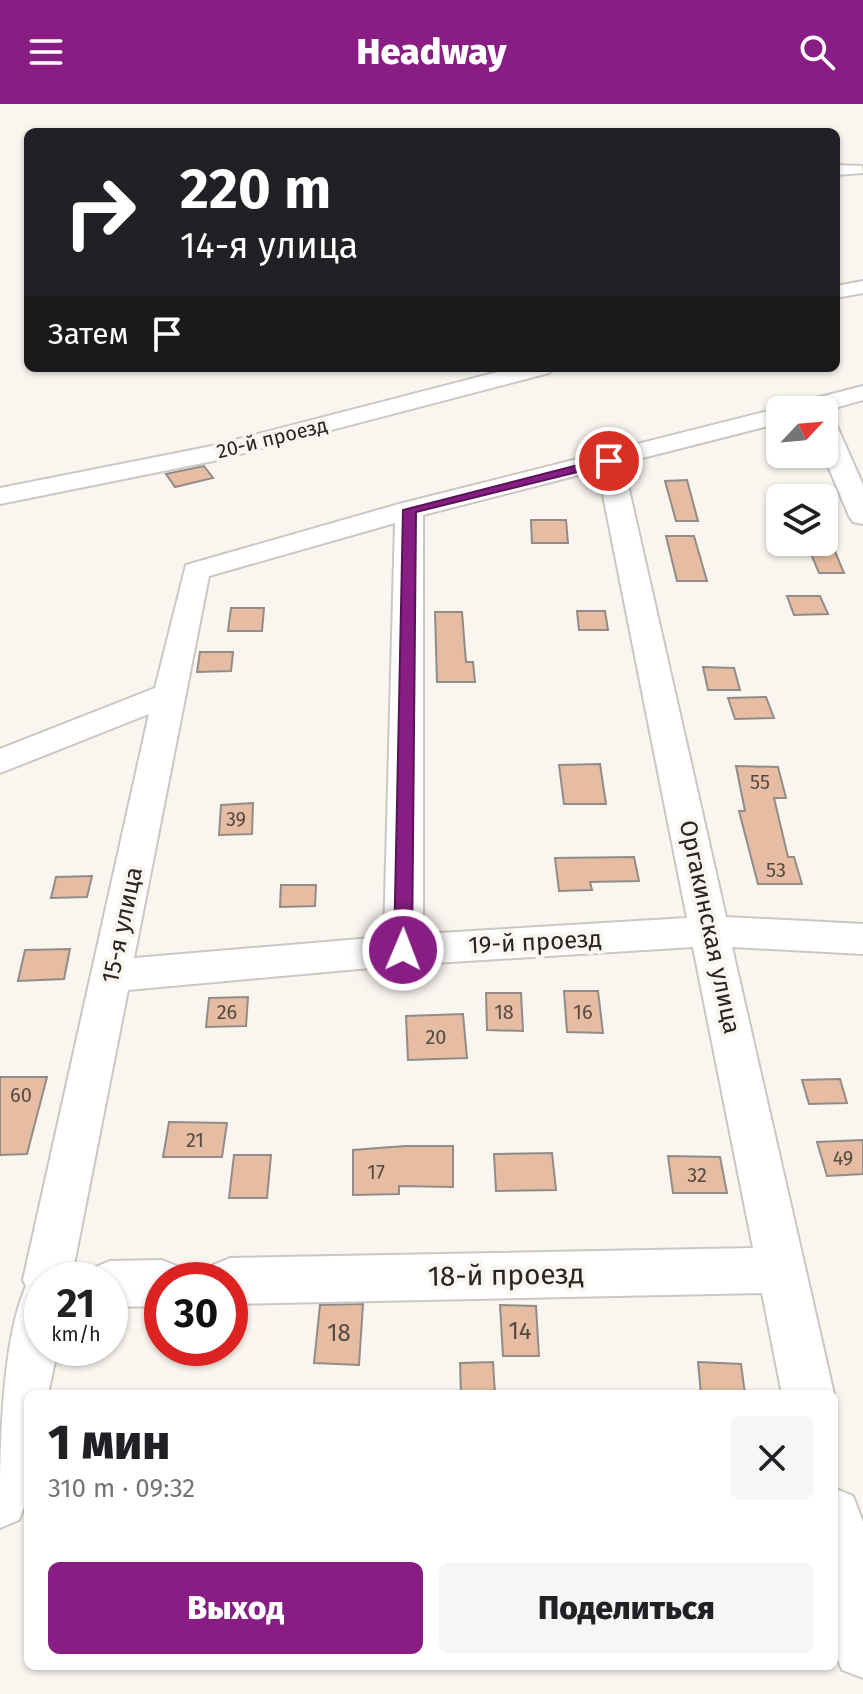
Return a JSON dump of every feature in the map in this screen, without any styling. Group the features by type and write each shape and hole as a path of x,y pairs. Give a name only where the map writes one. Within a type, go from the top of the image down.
{"street":[{"path":"840,170 856,170"},
{"path":"840,291 863,287"},
{"name":"20-й проезд","path":"0,496 213,453 526,372"},
{"path":"838,403 863,393"},
{"path":"403,950 409,510 766,419"},
{"name":"Оргакинская улица","path":"609,461 807,1390"},
{"path":"838,463 863,516"},
{"name":"15-я улица","path":"51,1262 196,571 409,510"},
{"path":"0,762 172,693"},
{"name":"19-й проезд","path":"111,976 403,950 711,931 863,939"},
{"name":"18-й проезд","path":"248,1281 781,1270"},
{"path":"0,1501 29,1366"},
{"path":"838,1533 863,1649"}],"building":[{"path":"204,466 213,478 175,487 166,474"},
{"path":"687,480 698,521 676,521 665,481"},
{"path":"531,520 566,520 568,543 532,543"},
{"path":"666,536 694,536 707,581 677,581"},
{"path":"812,556 837,556 844,573 819,573"},
{"path":"787,596 820,596 828,614 794,615"},
{"path":"231,608 264,608 262,631 228,631"},
{"path":"577,611 605,611 608,630 579,630"},
{"path":"435,612 462,612 466,662 473,662 475,682 437,682"},
{"path":"200,652 233,652 231,671 197,672"},
{"path":"703,667 734,668 740,690 708,690"},
{"path":"766,697 774,718 735,719 728,698"},
{"path":"600,764 606,804 564,804 559,765"},
{"path":"736,766 778,767 786,798 774,798 788,857 794,857 802,884 758,884 739,811 745,811"},
{"path":"253,803 252,834 219,835 221,805"},
{"path":"634,857 639,881 590,882 592,890 559,891 555,858"},
{"path":"92,876 87,897 51,898 56,877"},
{"path":"281,885 316,885 315,906 280,907"},
{"path":"70,949 64,979 18,981 25,950"},
{"path":"564,991 598,991 603,1033 567,1032"},
{"path":"486,993 521,993 523,1031 487,1030"},
{"path":"248,997 246,1026 206,1027 209,998"},
{"path":"463,1014 467,1058 408,1060 406,1016"},
{"path":"0,1077 47,1077 27,1154 0,1155"},
{"path":"840,1079 847,1103 809,1104 802,1080"},
{"path":"169,1122 227,1123 222,1157 163,1157"},
{"path":"863,1140 863,1174 827,1176 817,1142"},
{"path":"453,1146 453,1187 399,1186 399,1194 353,1195 353,1150"},
{"path":"552,1153 556,1190 496,1191 494,1154"},
{"path":"234,1155 271,1155 267,1198 229,1198"},
{"path":"668,1156 720,1157 727,1193 673,1193"},
{"path":"363,1304 359,1365 314,1363 320,1305"},
{"path":"500,1305 536,1306 539,1356 503,1356"},
{"path":"493,1362 495,1390 461,1390 460,1363"},
{"path":"698,1362 741,1364 744,1390 701,1390"}],"route":[{"path":"403,950 409,510 609,461"}]}
